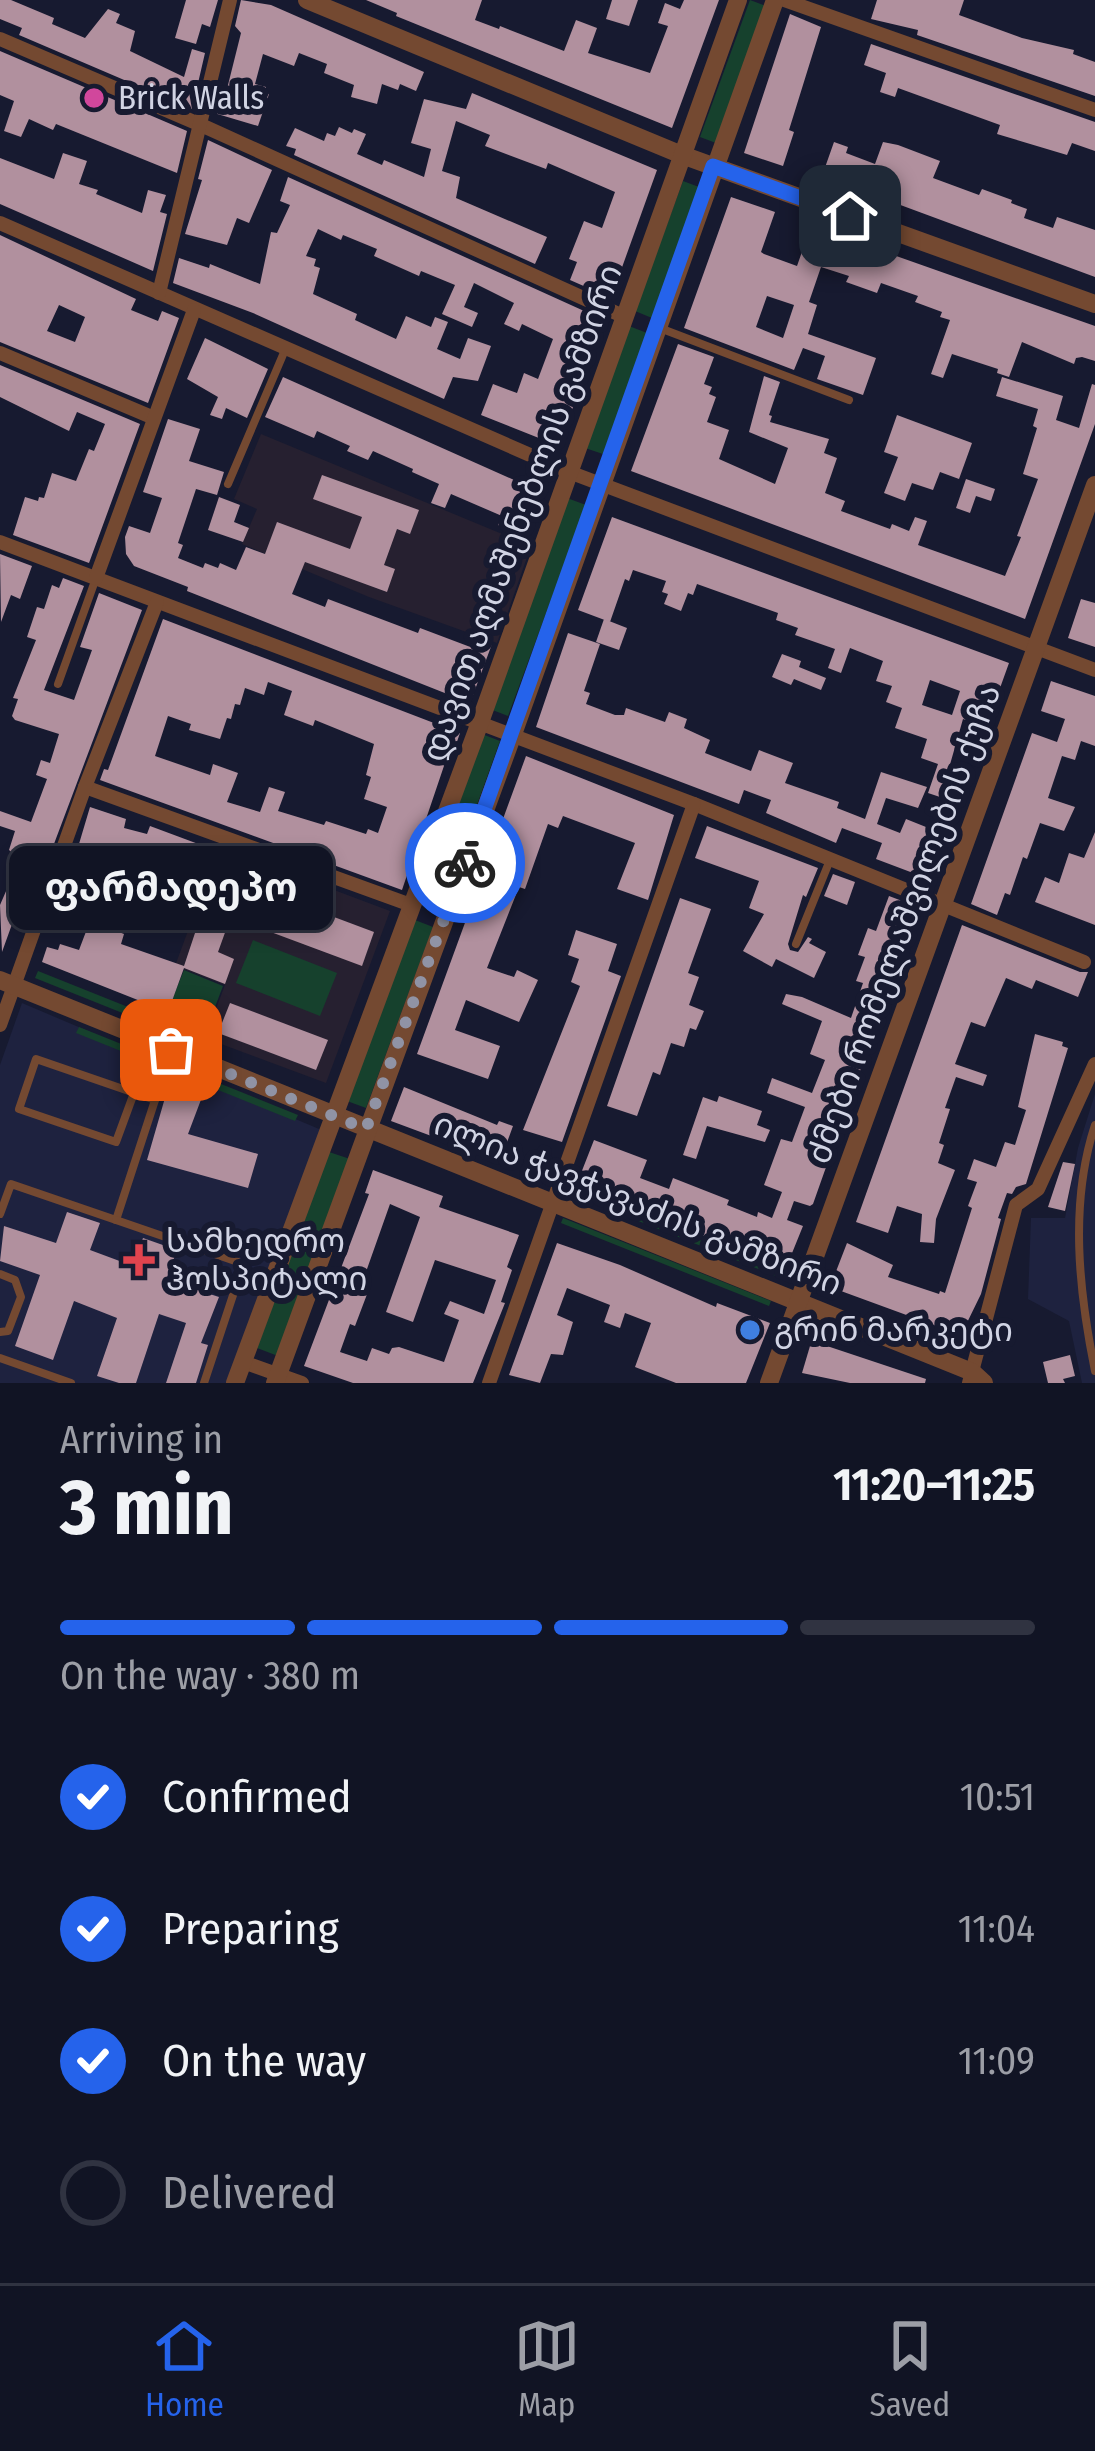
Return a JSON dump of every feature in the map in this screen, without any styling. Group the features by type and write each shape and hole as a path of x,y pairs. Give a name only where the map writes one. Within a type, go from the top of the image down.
{"street":[{"path":"159,293 230,0"},
{"path":"308,0 682,155 1095,304"},
{"name":"დავით აღმაშენებლის გამზირი","path":"235,1383 479,724 738,0"},
{"path":"779,0 1095,110"},
{"name":"დავით აღმაშენებლის გამზირი","path":"277,1379 512,736 713,166 779,0"},
{"path":"0,40 201,125 625,317"},
{"path":"0,223 569,472 1095,670"},
{"path":"96,578 194,310"},
{"path":"0,353 154,418"},
{"name":"ძმები რომელაშვილების ქუჩა","path":"769,1383 1095,484"},
{"path":"0,542 694,804 1084,962"},
{"path":"0,1025 7,983 158,602"},
{"path":"85,787 411,904"},
{"path":"489,1383 694,804"},
{"name":"ილია ჭავჭავაძის გამზირი","path":"7,983 799,1300 975,1379"},
{"path":"975,1379 1016,1205 1038,1189 1095,1064"},
{"path":"243,1362 277,1379 302,1383"}],"lane":[{"path":"656,326 850,400"},
{"path":"228,484 286,350"},
{"path":"58,684 96,578"},
{"path":"796,944 830,859"},
{"path":"116,1220 171,1050"},
{"path":"134,1093 116,1142 19,1108 36,1059 155,1100"},
{"path":"1095,1125 1078,1208 1085,1320 1095,1371"},
{"path":"0,1214 11,1184 238,1262 241,1271 204,1383"},
{"path":"0,1274 15,1280 21,1298 8,1331 0,1332"},
{"path":"0,1358 69,1383"}],"shaded area":[{"path":"261,434 531,546 497,643 242,544 257,509 234,499"},
{"path":"251,859 390,911 326,1083 205,1038 225,985 175,966 199,901 231,913"},
{"name":"სამხედრო ჰოსპიტალი","path":"22,1003 319,1129 322,1138 233,1383 0,1383 0,1065"},
{"path":"1095,1094 1095,1383 1082,1383 1069,1321 1028,1299 1031,1218 1065,1218 1078,1148"}],"green space":[{"path":"750,0 766,6 716,143 700,137"},
{"path":"683,181 699,187 652,318 635,311"},
{"path":"629,326 647,333 603,454 585,448"},
{"path":"567,498 586,505 508,716 490,709"},
{"path":"482,734 500,741 444,896 425,890"},
{"path":"415,920 433,927 366,1108 347,1101"},
{"path":"253,940 337,973 320,1016 236,983"},
{"path":"184,970 223,986 207,1028 167,1012"},
{"path":"38,971 203,1037 200,1044 35,978"},
{"path":"79,1027 298,1115 295,1121 76,1033"},
{"path":"329,1152 350,1159 278,1356 257,1348"},
{"path":"573,1189 783,1273 781,1278 571,1194"},
{"path":"563,1218 771,1301 769,1306 561,1223"}],"building":[{"path":"0,0 54,18 52,24 85,38 108,9 120,14 116,23 135,31 130,51 184,77 192,49 205,53 192,109 19,35 22,28 0,19"},
{"path":"186,0 218,0 210,27 202,24 196,44 175,38"},
{"path":"241,0 271,5 424,72 416,91 400,84 398,90 382,84 377,104 351,97 354,85 324,73 327,64 299,53 294,66 263,54 255,84 266,87 264,93 269,94 258,126 214,113 220,87 227,89 241,33 235,26"},
{"path":"366,0 482,0 475,20 564,51 576,20 597,28 588,53 650,73 668,26 658,23 665,3 680,9 684,0 719,0 672,128"},
{"path":"612,0 638,0 629,26 606,19"},
{"path":"877,0 964,0 959,15 1022,38 1074,50 1073,54 1095,62 1095,96 917,35 918,30 871,19"},
{"path":"790,14 821,27 789,130 794,132 783,166 744,153"},
{"path":"871,44 1095,122 1095,151 1072,143 1067,155 997,134 1000,125 898,88 895,97 880,92 886,73 864,65"},
{"path":"0,51 187,131 177,173 56,124 53,130 29,119 21,137 4,131 14,101 0,95"},
{"path":"472,93 657,170 611,298 570,280 577,262 569,259 584,221 602,228 615,192 548,163 546,169 485,146 490,135 456,121 442,171 460,177 456,198 547,237 535,264 294,155 296,149 286,146 295,128 324,141 327,133 335,136 339,127 352,133 354,129 366,134 357,154 424,177 431,149 411,143 424,99 466,109"},
{"path":"208,140 272,170 249,223 237,218 227,245 185,234 202,180 198,179"},
{"path":"834,142 848,147 846,153 875,164 883,142 898,145 940,161 933,178 979,195 982,189 1012,200 1027,209 1024,218 1053,228 1057,217 1095,230 1095,277 822,176"},
{"path":"63,153 87,161 79,184 142,213 148,190 166,195 160,212 167,214 153,271 0,204 0,158 54,179"},
{"path":"288,177 604,320 559,446 481,415 493,384 517,393 524,373 538,379 553,339 522,324 519,331 504,324 514,303 474,283 464,307 478,313 472,327 442,314 455,285 421,271 419,276 374,256 377,249 318,229 306,256 316,259 314,266 320,268 313,294 357,314 355,320 396,339 406,316 431,327 435,317 448,322 437,349 460,359 468,338 491,346 478,381 453,377 444,399 253,313 173,283 179,258 209,268 210,264 260,284 271,232 277,233 290,205 280,201"},
{"path":"731,197 775,212 764,254 797,266 811,226 1095,326 1095,361 1082,357 1074,364 1022,342 1009,377 952,354 943,378 931,374 950,320 940,317 942,312 915,302 918,296 881,283 877,293 846,282 849,276 821,267 809,302 817,305 808,334 876,358 863,395 817,379 825,356 803,348 794,370 684,328","holes":["767,296 794,305 783,338 756,327"]},
{"path":"0,235 136,299 131,310 158,321 162,311 179,318 148,403 0,342","holes":["59,305 85,317 75,342 47,331"]},
{"path":"205,338 268,369 247,418 226,408 222,419 210,415 218,397 187,379"},
{"path":"678,344 714,357 704,384 712,387 709,394 716,397 707,422 729,430 719,459 775,484 788,448 749,432 764,376 780,382 770,422 829,439 824,453 837,458 825,493 845,501 841,511 890,529 892,524 909,531 915,517 927,521 918,545 1005,576 1038,479 1023,474 1038,409 996,396 1002,377 1063,396 1056,420 1079,428 1095,385 1095,424 1025,619 631,471"},
{"path":"0,365 140,424 89,563 13,535 25,497 44,498 52,473 76,481 105,424 77,412 69,431 0,397"},
{"path":"283,377 541,492 528,529 513,523 511,530 498,525 502,516 451,494 445,508 431,503 439,484 413,469 373,451 368,460 317,431 314,438 265,417"},
{"path":"897,415 972,443 959,479 940,472 933,490 912,483 905,501 884,493 898,457 884,452"},
{"path":"168,419 200,429 189,461 224,472 217,495 196,489 178,543 183,545 178,558 203,568 205,563 218,568 220,563 236,570 246,547 265,554 277,522 350,549 362,517 313,499 322,475 419,510 410,534 397,529 384,565 395,569 387,592 305,562 292,594 325,607 328,599 473,648 477,638 492,644 470,703 134,566 126,554 125,537 129,526 150,533 162,498 143,492"},
{"path":"966,479 995,489 991,501 976,496 970,513 956,508"},
{"path":"219,497 240,505 234,522 249,528 243,542 208,530"},
{"path":"612,517 1009,663 986,727 963,719 947,775 965,781 958,803 928,793 938,764 921,758 927,739 895,728 902,708 886,702 892,686 876,681 883,661 850,648 841,673 828,668 835,649 795,635 798,628 776,620 778,613 697,584 681,611 664,604 666,581 633,570 629,581 625,579 610,622 578,610","holes":["930,680 960,691 952,715 922,705"]},
{"path":"0,554 32,566 20,599 11,595 1,622"},
{"path":"63,578 84,586 44,690 74,700 92,650 80,647 99,593 142,610 31,905 20,902 2,952 0,905 20,859 9,850 15,831 0,826 0,811 31,822 47,779 36,775 41,760 50,763 59,734 15,720 18,699 13,698 36,640 27,637 37,607 44,609 52,585 59,588"},
{"path":"1081,599 1095,603 1095,647 1068,638"},
{"path":"163,619 460,733 451,759 447,757 402,890 100,780 104,769 108,770","holes":["268,682 292,691 284,715 313,726 315,720 374,744 364,799 387,807 378,833 368,829 366,834 326,821 324,825 278,811 285,792 269,787 260,812 227,802 238,773 213,764 210,775 155,756 168,716 191,724 189,730 220,739 245,688 264,695"]},
{"path":"604,619 627,628 619,650 596,642"},
{"path":"568,633 600,644 584,691 590,693 586,704 615,715 624,715 626,708 665,722 669,712 687,719 684,728 710,740 705,753 751,771 759,750 793,763 785,783 839,802 837,808 865,819 881,772 927,787 918,808 886,798 877,824 900,833 906,819 946,835 929,879 876,859 882,843 842,828 836,843 766,813 771,800 744,790 739,804 536,727"},
{"path":"782,654 826,678 821,690 794,679 791,685 772,677"},
{"path":"1051,681 1095,696 1095,746 1081,741 1075,760 1062,756 1048,798 1075,807 1064,831 1040,823 997,915 971,904 1032,733 1057,742 1065,719 1041,711"},
{"path":"526,756 674,815 648,900 617,889 635,843 563,816 558,828 548,824 525,889 519,887 487,968 514,977 517,970 538,980 519,1022 466,1000 455,1030 500,1046 488,1079 417,1054"},
{"path":"90,807 126,819 124,828 147,834 150,826 244,861 237,881 206,870 197,896 130,867 129,872 114,867 106,892 112,893 108,906 89,900 83,918 59,911"},
{"path":"707,826 818,868 806,897 803,895 788,944 798,952 808,937 812,939 809,943 826,952 814,978 776,959 772,967 743,951 764,914 749,908 759,881 695,858"},
{"path":"1095,832 1095,925 1035,902 1045,877 1059,883 1069,853 1084,858"},
{"path":"833,874 855,882 847,905 824,896"},
{"path":"249,885 374,932 362,966 236,919"},
{"path":"889,896 918,907 813,1204 794,1201 787,1220 803,1226 786,1268 576,1186 594,1140 647,1160 640,1178 669,1189 673,1178 729,1200 727,1205 772,1218 782,1192 764,1185 781,1139 792,1142 805,1107 767,1093 772,1078 812,1093 825,1060 810,1054 822,1021 782,1004 786,994 802,997 851,1018 863,983 856,981 865,957 858,955 868,928 876,931"},
{"path":"680,898 711,909 688,973 699,977 689,1005 704,1011 696,1030 690,1028 684,1047 671,1043 660,1075 653,1072 637,1116 607,1106"},
{"path":"204,906 231,916 218,952 234,959 225,984 184,968 168,1012 42,962 47,947 58,950 60,944 79,950 90,921 124,934 121,944 184,966"},
{"path":"962,925 1088,972 1078,997 1036,980 1032,989 1006,978 985,1027 971,1022 955,1064 987,1075 983,1086 956,1077 945,1108 950,1109 938,1163 955,1170 936,1219 934,1243 920,1242 922,1214 897,1206 888,1233 856,1222"},
{"path":"576,930 617,944 608,971 621,976 562,1142 523,1130 580,986 571,982 579,959 568,955"},
{"path":"230,1003 328,1040 316,1070 218,1033"},
{"path":"1035,1034 1068,1048 1026,1184 1007,1193 981,1294 961,1335 830,1287 847,1243 893,1265 888,1277 945,1293 972,1208 968,1206 977,1182 967,1179 974,1159 996,1167 1005,1142 1015,1145 1026,1110 1018,1107"},
{"path":"169,1084 202,1097 188,1134 258,1154 248,1188 147,1160"},
{"path":"404,1087 497,1125 499,1121 513,1126 502,1156 463,1141 461,1147 391,1121"},
{"path":"719,1096 762,1111 757,1125 770,1130 765,1142 707,1126 696,1159 683,1155 703,1097 717,1102"},
{"path":"1063,1162 1075,1164 1065,1211 1048,1207"},
{"path":"373,1170 443,1196 439,1207 519,1235 507,1267 512,1270 501,1302 505,1303 473,1383 353,1383 304,1366 369,1194 365,1193","holes":["390,1204 420,1217 386,1312 413,1322 435,1260 496,1280 484,1314 450,1301 444,1314 459,1320 444,1362 399,1347 389,1354 372,1348 367,1361 340,1352 369,1289 361,1286"]},
{"path":"67,1212 100,1223 90,1250 133,1266 143,1238 177,1250 166,1280 219,1297 201,1343 208,1345 196,1383 166,1383 186,1323 159,1314 136,1383 97,1376 117,1318 74,1301 53,1360 15,1346 40,1275 0,1261 4,1226 56,1243"},
{"path":"557,1243 716,1307 717,1303 770,1323 746,1383 676,1383 635,1367 651,1323 625,1313 620,1328 604,1322 610,1305 567,1288 557,1315 573,1322 563,1355 551,1354 540,1383 509,1375"},
{"path":"818,1343 926,1379 925,1383 850,1383 802,1373 810,1346"},
{"path":"1070,1355 1075,1376 1063,1379 1065,1383 1048,1383 1043,1362"}],"way so far":[{"path":"171,1050 366,1129 465,863"}],"place":[{"name":"Brick Walls","path":"94,98"},
{"name":"ფარმადეპო","path":"171,1050"},
{"name":"სამხედრო ჰოსპიტალი","path":"139,1260"},
{"name":"გრინ მარკეტი","path":"750,1330"}],"route":[{"path":"465,863 713,166 850,216"}]}
